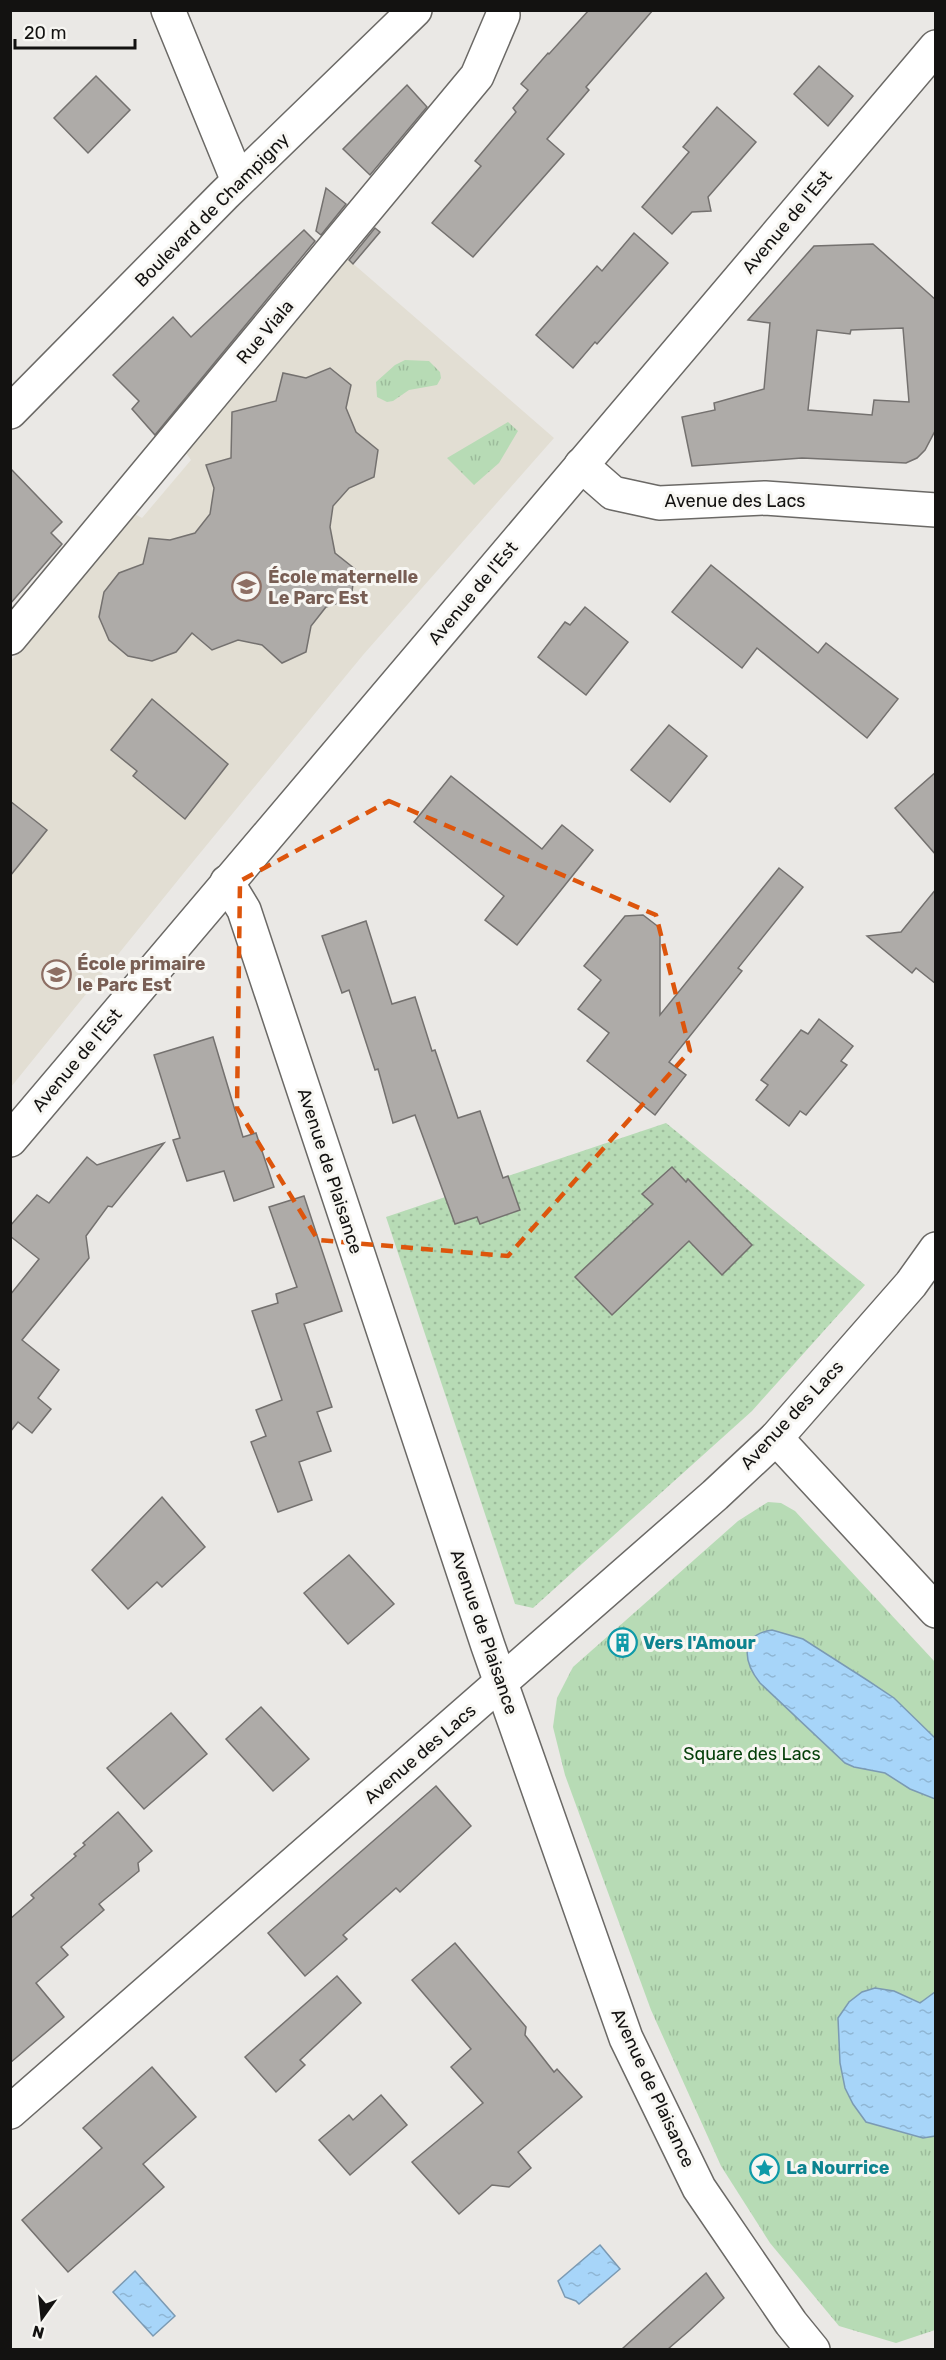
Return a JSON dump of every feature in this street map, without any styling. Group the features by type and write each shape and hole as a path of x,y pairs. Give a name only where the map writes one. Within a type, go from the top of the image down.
{"street":[{"path":"168,10 238,182"},
{"name":"Boulevard de Champigny","path":"10,412 238,182 416,10"},
{"name":"Rue Viala","path":"10,638 477,76 503,15"},
{"name":"Avenue de l'Est","path":"10,1140 936,47"},
{"name":"Avenue des Lacs","path":"581,465 613,493 659,503 765,498 936,510"},
{"name":"Avenue de Plaisance","path":"227,882 244,910 500,1682 626,2038 699,2188 791,2323 813,2349"},
{"name":"Avenue des Lacs","path":"10,2112 715,1495 776,1438 911,1284 936,1249"},
{"path":"776,1438 936,1611"}],"highlighted area":[{"path":"389,801 656,915 690,1051 508,1256 318,1240 237,1108 240,881"}],"shaded area":[{"name":"École maternelle Le Parc Est","path":"342,254 554,438 363,655 11,1087 11,661 133,513 142,518 191,460 184,450"}],"green space":[{"path":"405,360 429,361 440,372 441,378 437,385 409,390 393,401 387,402 377,397 376,382 395,365"},
{"path":"508,422 518,431 499,463 474,485 447,458"},
{"path":"666,1123 865,1285 752,1411 533,1608 515,1604 386,1217"},
{"name":"Square des Lacs","path":"768,1502 781,1503 795,1511 935,1662 935,2330 896,2343 839,2326 770,2243 721,2166 651,2010 565,1775 553,1727 557,1698 573,1667 738,1521"}],"water":[{"path":"772,1630 803,1639 867,1680 894,1698 935,1738 935,1799 910,1789 885,1773 845,1763 760,1683 750,1667 747,1651 754,1638"},
{"path":"875,1988 894,1991 920,2003 935,1992 935,2136 923,2138 866,2122 845,2088 840,2063 838,2018 849,2002 862,1992"},
{"path":"600,2245 620,2269 579,2304 565,2297 558,2281"},
{"path":"135,2271 175,2316 153,2336 113,2292"}],"building":[{"path":"589,10 653,10 586,87 589,90 547,139 564,154 473,257 432,223 481,166 475,161 516,112 513,108 528,90 521,84"},
{"path":"819,66 853,96 828,126 794,94"},
{"path":"96,76 130,110 88,153 54,118"},
{"path":"407,85 427,107 370,175 343,149"},
{"path":"717,107 756,142 708,197 711,211 692,212 672,234 642,207 689,152 683,147"},
{"path":"326,188 346,204 321,235 316,231"},
{"path":"375,228 380,232 353,264 349,260"},
{"path":"304,230 315,241 155,435 132,409 139,401 113,375 173,317 191,337"},
{"path":"634,233 668,263 573,368 536,335 597,266 602,271"},
{"path":"873,244 936,300 936,429 925,450 917,458 906,463 802,458 692,466 682,417 715,410 714,403 764,389 770,323 748,320 814,246","holes":["903,328 909,402 874,400 872,415 808,410 817,330 850,334 851,330"]},
{"path":"330,368 351,385 346,408 356,432 378,450 374,477 349,488 333,506 330,527 335,553 355,569 351,599 326,607 311,626 306,652 282,663 262,645 238,640 212,650 192,633 176,652 152,661 128,656 109,640 99,617 104,592 119,573 143,564 149,538 170,540 195,533 210,514 214,488 206,465 231,458 232,412 276,401 283,373 306,378"},
{"path":"10,468 62,522 51,533 62,544 10,604"},
{"path":"711,565 818,653 826,643 898,699 867,738 757,648 742,668 672,612"},
{"path":"585,607 628,642 586,695 538,657 565,622 570,625"},
{"path":"152,699 228,764 185,819 133,776 137,771 111,750"},
{"path":"669,725 707,756 670,802 631,770"},
{"path":"936,772 936,855 895,808"},
{"path":"451,776 542,849 562,825 593,850 517,945 485,920 504,896 414,822"},
{"path":"10,801 47,830 10,876"},
{"path":"779,868 803,887 738,968 742,971 669,1062 686,1075 655,1115 587,1061 609,1033 578,1009 601,980 584,966 625,916 643,915 660,928 660,1015"},
{"path":"936,889 936,984 916,968 912,973 867,936 901,932"},
{"path":"366,921 392,1004 415,997 432,1051 435,1050 458,1118 480,1111 503,1178 508,1176 520,1210 480,1224 477,1217 455,1224 415,1115 393,1123 378,1069 375,1070 349,990 342,993 322,936"},
{"path":"819,1019 853,1046 841,1061 847,1065 806,1115 800,1111 789,1126 756,1100 768,1085 761,1080 801,1030 808,1034"},
{"path":"213,1037 243,1137 256,1133 274,1187 234,1201 224,1171 187,1181 173,1140 180,1138 154,1055"},
{"path":"164,1143 112,1207 108,1206 86,1236 89,1258 22,1340 59,1370 38,1398 51,1409 32,1433 18,1422 10,1432 10,1295 39,1259 10,1236 10,1226 37,1195 49,1203 87,1157 97,1165"},
{"path":"672,1167 686,1182 688,1179 752,1245 722,1275 689,1241 612,1315 575,1277 653,1204 642,1194"},
{"path":"304,1196 342,1311 304,1324 332,1407 317,1412 331,1451 299,1462 312,1500 278,1512 251,1442 266,1436 256,1410 282,1400 252,1311 278,1303 276,1294 297,1287 269,1207"},
{"path":"162,1497 205,1547 162,1587 157,1582 128,1609 92,1570"},
{"path":"349,1555 394,1604 348,1644 304,1593"},
{"path":"261,1707 309,1759 273,1791 226,1739"},
{"path":"171,1713 207,1754 144,1809 107,1768"},
{"path":"436,1786 471,1826 400,1892 396,1888 343,1935 347,1939 305,1976 268,1933"},
{"path":"118,1812 152,1851 138,1863 139,1871 99,1904 104,1910 61,1947 68,1955 36,1983 64,2017 10,2063 10,1919 34,1898 31,1895 76,1856 74,1854 85,1845 83,1843"},
{"path":"455,1943 526,2027 525,2035 554,2072 557,2069 582,2097 518,2152 531,2168 509,2187 492,2185 459,2214 412,2162 483,2103 451,2067 471,2049 412,1980"},
{"path":"337,1976 361,2003 300,2060 305,2065 276,2092 245,2057"},
{"path":"152,2067 196,2117 143,2164 164,2187 68,2272 22,2220 102,2148 83,2128"},
{"path":"381,2095 407,2125 350,2175 319,2140 349,2115 353,2120"},
{"path":"706,2273 724,2298 690,2330 668,2349 622,2349"}],"place":[{"name":"École maternelle Le Parc Est","path":"247,587"},
{"name":"École primaire le Parc Est","path":"56,974"},
{"name":"Vers l'Amour","path":"622,1643"},
{"name":"La Nourrice","path":"765,2168"}]}
